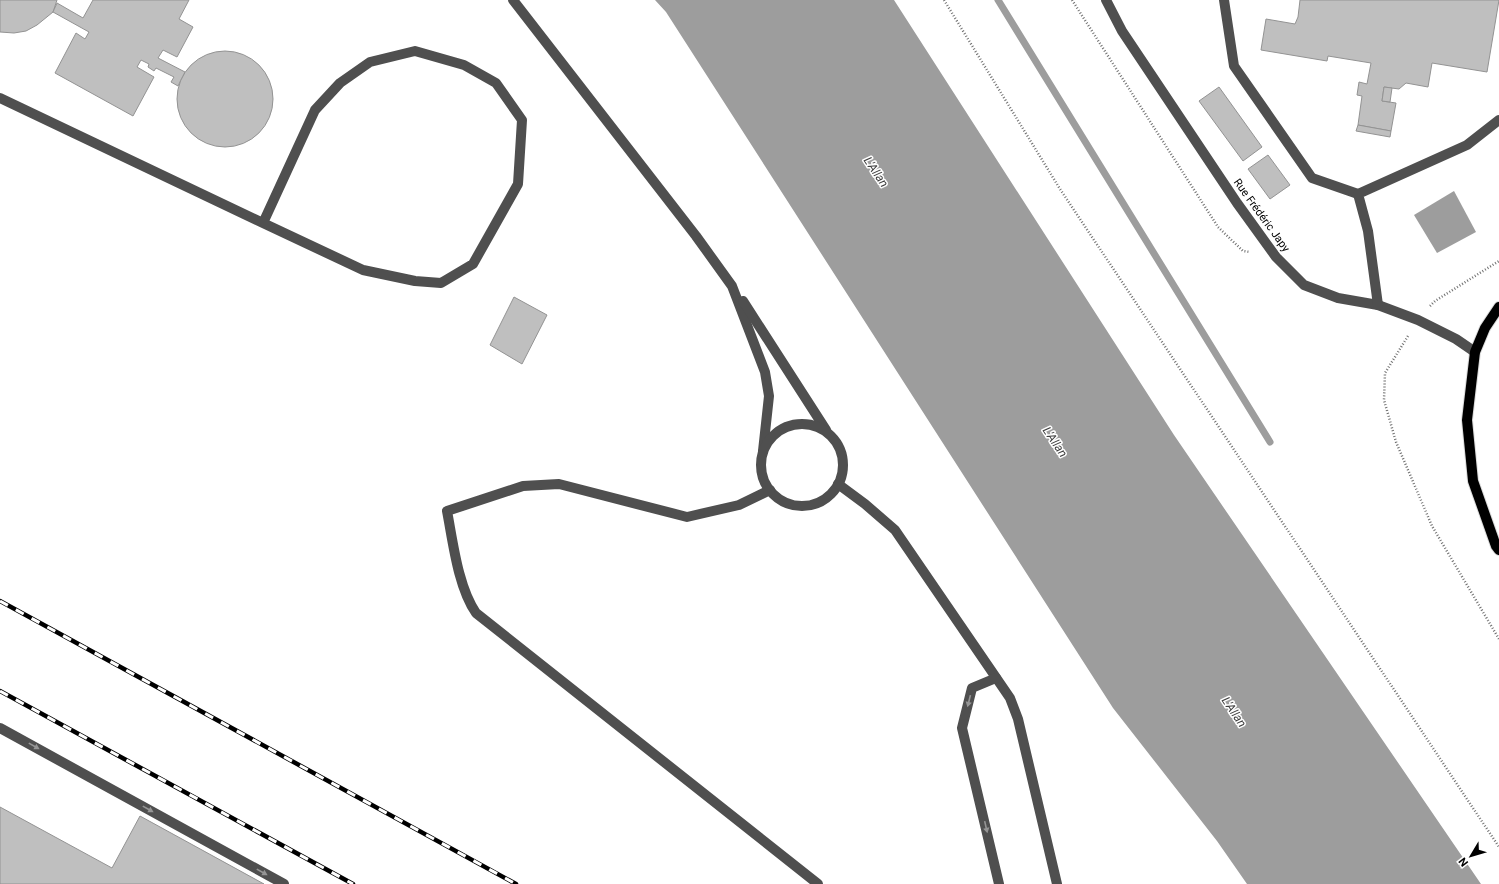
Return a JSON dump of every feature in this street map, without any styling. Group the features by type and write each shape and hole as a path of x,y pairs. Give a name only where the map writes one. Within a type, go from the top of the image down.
{"main road":[{"path":"1499,307 1484,328 1474,352 1467,420 1473,481 1496,546 1499,550"}],"street":[{"path":"513,0 692,230 732,286 792,375 816,417 838,445 842,458 842,472 838,484 830,495 818,502 805,506 792,505 780,499 770,490 764,478 761,465 769,396 766,372 732,286"},
{"name":"Rue Frédéric Japy","path":"1106,0 1122,31 1233,196 1276,257 1304,284 1338,298 1378,305 1418,320 1456,339 1474,352"},
{"path":"1224,0 1234,66 1312,178 1358,194 1467,145 1499,120"},
{"path":"0,98 363,270 415,281 441,283 473,264 518,184 522,120 496,83 464,65 415,51 370,62 340,83 315,110 264,223"},
{"path":"1358,194 1368,231 1378,305"},
{"path":"763,451 770,440 780,430 792,425 806,424 819,427 830,435"},
{"path":"770,490 739,505 687,517 559,484 523,486 447,511 457,565 470,605 476,613 818,884"},
{"path":"838,484 865,504 895,530 1010,698 1018,719 1057,884"},
{"path":"996,678 972,688 962,728 999,884"},
{"path":"0,728 284,884"}],"path":[{"path":"944,0 1060,189 1499,847"},
{"path":"1072,0 1218,227 1243,251 1276,257"},
{"path":"1499,261 1435,301 1418,320 1385,373 1384,400 1396,442 1432,526 1499,639"}],"water":[{"name":"L'Allan","path":"655,0 894,0 1174,435 1481,884 1247,884 1217,841 1113,708 666,12"},
{"path":"1454,191 1476,232 1437,253 1414,215"}],"building":[{"path":"0,0 57,0 53,12 37,25 26,31 14,33 0,32"},
{"path":"93,0 189,0 179,19 193,27 177,57 163,50 158,58 185,72 178,86 171,82 174,77 156,68 154,71 148,67 149,64 141,60 137,67 154,77 133,116 55,73 76,33 85,39 89,32 53,12 57,3 83,18"},
{"path":"1300,0 1499,0 1487,72 1432,63 1428,87 1406,83 1399,89 1384,87 1382,101 1396,103 1391,131 1358,125 1362,96 1357,95 1359,82 1367,84 1371,63 1328,56 1327,61 1261,50 1266,19 1295,24 1298,17"},
{"path":"216,51 234,51 244,54 252,59 265,72 270,80 273,90 273,108 270,118 259,133 252,139 244,144 234,147 216,147 206,144 198,139 185,126 180,118 177,108 177,90 180,80 185,72 198,59 206,54"},
{"path":"1219,87 1262,147 1243,161 1199,101"},
{"path":"1384,87 1392,88 1390,102 1382,101"},
{"path":"1358,125 1391,131 1390,137 1356,131"},
{"path":"1268,155 1290,185 1270,199 1248,169"},
{"path":"514,297 547,315 522,364 490,345"},
{"path":"0,807 112,868 140,816 264,884 0,884"}],"waterway":[{"path":"998,0 1270,442"}],"railway":[{"path":"0,601 516,884"},
{"path":"0,691 353,884"}]}
